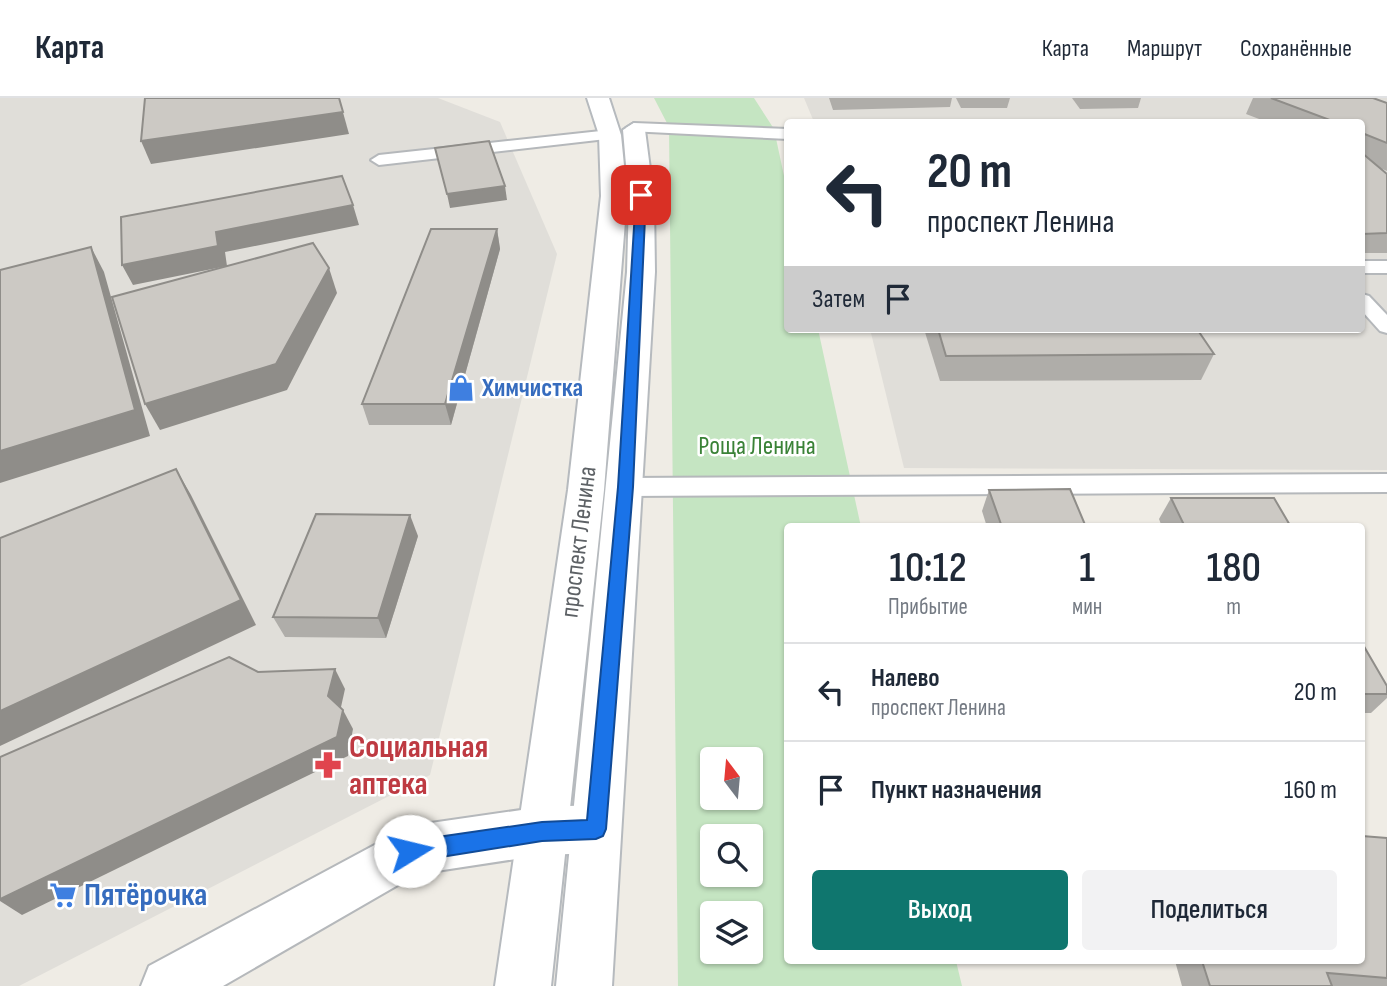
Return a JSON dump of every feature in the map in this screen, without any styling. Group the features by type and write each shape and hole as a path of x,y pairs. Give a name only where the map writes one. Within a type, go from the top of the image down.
{"main road":[{"name":"проспект Ленина","path":"584,986 625,487 640,257 641,195 622,131 598,98"},
{"name":"проспект Ленина","path":"523,986 586,490 622,131 623,98"},
{"path":"169,986 410,851 542,831 596,829"}],"lane":[{"path":"379,160 622,131 784,134"},
{"path":"1365,267 1387,267"},
{"path":"1365,303 1387,327"},
{"path":"625,487 1387,483"}],"shaded area":[{"path":"0,98 438,98 500,122 557,254 430,775 19,986 0,986"},
{"path":"804,98 1387,98 1387,470 904,468 871,333 1365,333 1365,119 813,119"}],"green space":[{"name":"Роща Ленина","path":"654,98 754,98 774,129 784,176 784,333 819,333 860,523 784,523 784,964 957,964 962,986 678,986 669,127"}],"building":[{"path":"145,98 339,98 343,112 141,141"},
{"path":"1271,98 1373,98 1387,103 1387,143 1365,134 1365,119 1327,119"},
{"path":"489,141 505,186 447,194 435,148"},
{"path":"1365,156 1387,174 1387,233 1365,234"},
{"path":"342,176 353,205 216,232 218,246 122,265 121,217"},
{"path":"431,229 497,229 445,404 362,404"},
{"path":"313,243 329,268 276,364 145,404 112,297"},
{"path":"91,247 135,410 0,451 0,270"},
{"path":"939,333 1200,333 1214,354 946,356"},
{"path":"176,469 241,600 0,711 0,538"},
{"path":"1070,489 1084,523 1001,523 989,490"},
{"path":"1171,498 1274,498 1289,523 1183,523"},
{"path":"316,514 410,515 378,618 273,617"},
{"path":"1365,648 1387,686 1387,694 1365,694"},
{"path":"229,657 258,672 335,669 328,696 343,710 337,737 0,899 0,757"},
{"path":"1365,836 1387,838 1387,978 1327,973 1332,986 1210,986 1203,964 1365,964"}],"place":[{"name":"Химчистка","path":"461,388"},
{"name":"Социальная аптека","path":"328,765"},
{"name":"Пятёрочка","path":"63,895"}],"route":[{"path":"410,851 542,831 596,829 625,487 641,195"}]}
